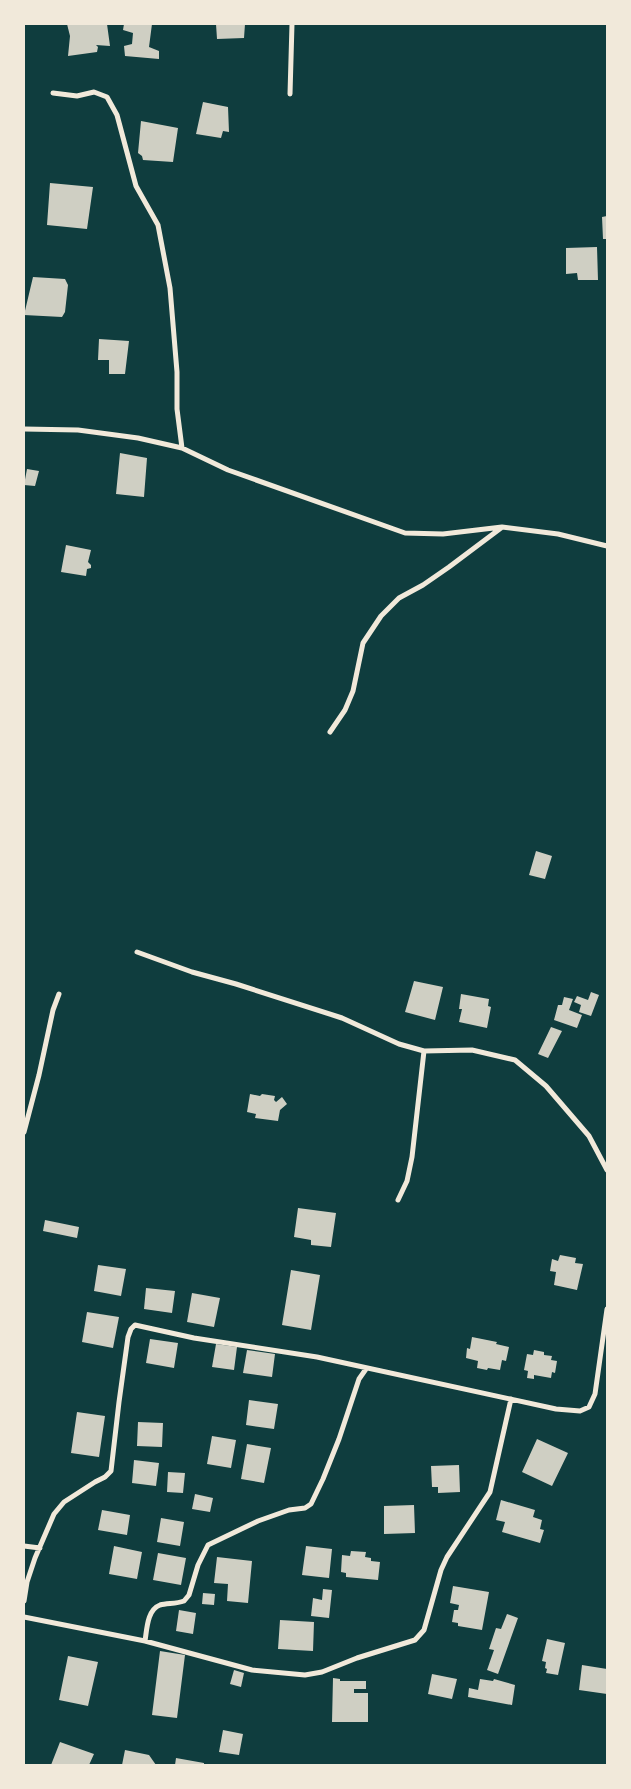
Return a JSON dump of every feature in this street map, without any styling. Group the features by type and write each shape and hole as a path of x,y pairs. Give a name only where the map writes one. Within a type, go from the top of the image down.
{"street":[{"path":"290,94 292,24"},
{"path":"53,93 77,96 94,92 107,97 116,115 136,186 158,226 170,288 177,372 177,409 182,448"},
{"path":"24,430 78,430 138,438 182,448 228,470 405,533 443,534 502,527 558,534 607,546"},
{"path":"330,732 346,710 353,691 363,643 381,616 399,598 423,585 502,527"},
{"path":"137,952 192,972 253,989 342,1018 399,1044 424,1051 472,1050 515,1060 546,1086 589,1136 607,1170"},
{"path":"24,1132 53,1010 59,994"},
{"path":"398,1200 407,1181 412,1157 424,1051"},
{"path":"24,1600 28,1582 54,1514 64,1502 95,1482 105,1478 111,1471 128,1337 135,1325 194,1338 317,1357 568,1411 580,1411 589,1407 595,1394 607,1308"},
{"path":"145,1641 147,1625 153,1610 161,1604 176,1604 184,1601 189,1595 198,1565 208,1545 258,1521 289,1510 304,1508 311,1504 340,1439 359,1379 366,1369"},
{"path":"24,1617 145,1641 252,1670 305,1675 322,1672 357,1658 415,1640 424,1630 444,1563 490,1492 511,1399"},
{"path":"24,1546 40,1548"}],"building":[{"path":"67,24 107,24 110,46 96,45 98,47 97,52 68,56 70,36"},
{"path":"124,24 152,24 149,47 159,51 159,59 125,56 124,46 132,44 133,33 123,30"},
{"path":"216,24 245,24 244,38 217,39"},
{"path":"203,102 228,107 229,132 223,131 221,138 196,134"},
{"path":"141,121 178,128 173,162 143,160 142,156 138,153"},
{"path":"50,183 93,187 87,229 47,225"},
{"path":"607,216 607,239 603,239 602,217"},
{"path":"597,247 598,280 578,280 577,273 566,274 566,248"},
{"path":"33,277 65,279 68,285 65,312 62,317 24,315"},
{"path":"99,339 129,341 125,374 109,374 109,360 98,360"},
{"path":"120,453 147,458 144,497 116,494"},
{"path":"27,469 39,471 35,486 24,485"},
{"path":"66,545 91,550 88,562 91,568 87,569 86,576 61,572"},
{"path":"536,851 552,856 545,879 529,875"},
{"path":"414,981 443,987 435,1020 405,1012"},
{"path":"591,992 599,995 591,1016 579,1012 581,1005 574,1002 577,996 588,1000"},
{"path":"461,994 489,999 488,1006 491,1007 487,1028 459,1022 462,1009 459,1009"},
{"path":"564,997 573,999 569,1010 582,1015 577,1028 554,1020 558,1005 562,1005"},
{"path":"551,1027 562,1031 548,1058 538,1054"},
{"path":"250,1094 275,1096 274,1100 276,1102 282,1097 287,1104 280,1110 278,1121 255,1118 256,1114 247,1112"},
{"path":"298,1208 336,1213 331,1247 311,1245 311,1240 294,1237"},
{"path":"45,1220 79,1227 77,1238 43,1231"},
{"path":"560,1255 576,1258 575,1263 583,1264 577,1290 554,1285 556,1272 550,1271 552,1259 558,1261"},
{"path":"98,1265 126,1269 121,1296 94,1291"},
{"path":"291,1270 320,1275 311,1330 282,1325"},
{"path":"146,1288 175,1291 172,1313 144,1309"},
{"path":"192,1293 220,1298 214,1327 187,1322"},
{"path":"87,1312 119,1317 113,1348 82,1342"},
{"path":"472,1337 497,1342 496,1344 509,1347 506,1361 502,1360 500,1370 477,1368 478,1361 466,1358 467,1348 470,1349"},
{"path":"150,1339 178,1343 174,1368 146,1363"},
{"path":"216,1344 237,1347 234,1370 212,1367"},
{"path":"247,1350 275,1354 272,1377 243,1373"},
{"path":"534,1350 544,1352 544,1355 552,1356 551,1360 557,1361 555,1373 552,1372 551,1378 534,1375 534,1379 527,1378 528,1371 524,1370 527,1354 533,1355"},
{"path":"249,1400 278,1404 274,1429 246,1425"},
{"path":"77,1412 105,1416 99,1457 71,1453"},
{"path":"138,1422 163,1423 162,1447 137,1446"},
{"path":"212,1436 236,1440 231,1468 207,1464"},
{"path":"537,1439 568,1453 552,1486 522,1472"},
{"path":"247,1444 271,1448 264,1483 241,1479"},
{"path":"134,1460 159,1463 156,1486 132,1483"},
{"path":"459,1465 460,1492 438,1493 438,1487 432,1487 431,1466"},
{"path":"168,1472 185,1473 183,1493 167,1492"},
{"path":"195,1494 213,1498 210,1512 192,1509"},
{"path":"501,1500 535,1510 533,1517 542,1520 540,1529 544,1530 540,1543 502,1532 505,1522 496,1520"},
{"path":"414,1505 415,1533 384,1534 384,1506"},
{"path":"102,1510 130,1515 127,1535 98,1530"},
{"path":"161,1518 184,1522 180,1546 157,1542"},
{"path":"114,1546 142,1552 137,1579 109,1574"},
{"path":"306,1546 332,1549 329,1578 302,1575"},
{"path":"351,1551 366,1552 365,1557 371,1558 371,1561 380,1562 378,1580 346,1577 346,1573 341,1572 342,1555 350,1556"},
{"path":"158,1553 186,1558 181,1585 153,1580"},
{"path":"217,1557 252,1561 248,1603 227,1601 228,1584 214,1583"},
{"path":"453,1586 489,1592 482,1630 458,1626 458,1623 452,1622 454,1610 458,1610 459,1605 450,1603"},
{"path":"323,1589 332,1590 329,1618 311,1616 313,1598 322,1600"},
{"path":"203,1593 215,1594 214,1605 202,1604"},
{"path":"179,1610 196,1613 193,1634 176,1631"},
{"path":"507,1614 518,1618 498,1674 487,1670 494,1650 489,1649 496,1628 501,1629"},
{"path":"280,1620 314,1622 313,1651 278,1649"},
{"path":"547,1639 565,1643 558,1675 546,1673 546,1662 542,1661"},
{"path":"160,1651 185,1655 177,1718 152,1715"},
{"path":"68,1656 98,1662 88,1706 59,1700"},
{"path":"582,1665 607,1669 607,1694 579,1690"},
{"path":"234,1670 244,1673 241,1687 230,1684"},
{"path":"432,1674 457,1679 452,1699 428,1694"},
{"path":"333,1678 340,1679 340,1681 366,1681 366,1689 354,1689 354,1693 368,1693 368,1722 332,1722"},
{"path":"480,1679 493,1681 494,1679 515,1685 512,1705 468,1697 469,1688 478,1690"},
{"path":"223,1730 243,1734 239,1755 219,1752"},
{"path":"60,1742 94,1754 89,1765 51,1765"},
{"path":"125,1750 149,1755 156,1765 122,1765"},
{"path":"176,1758 204,1763 204,1765 175,1765"}]}
